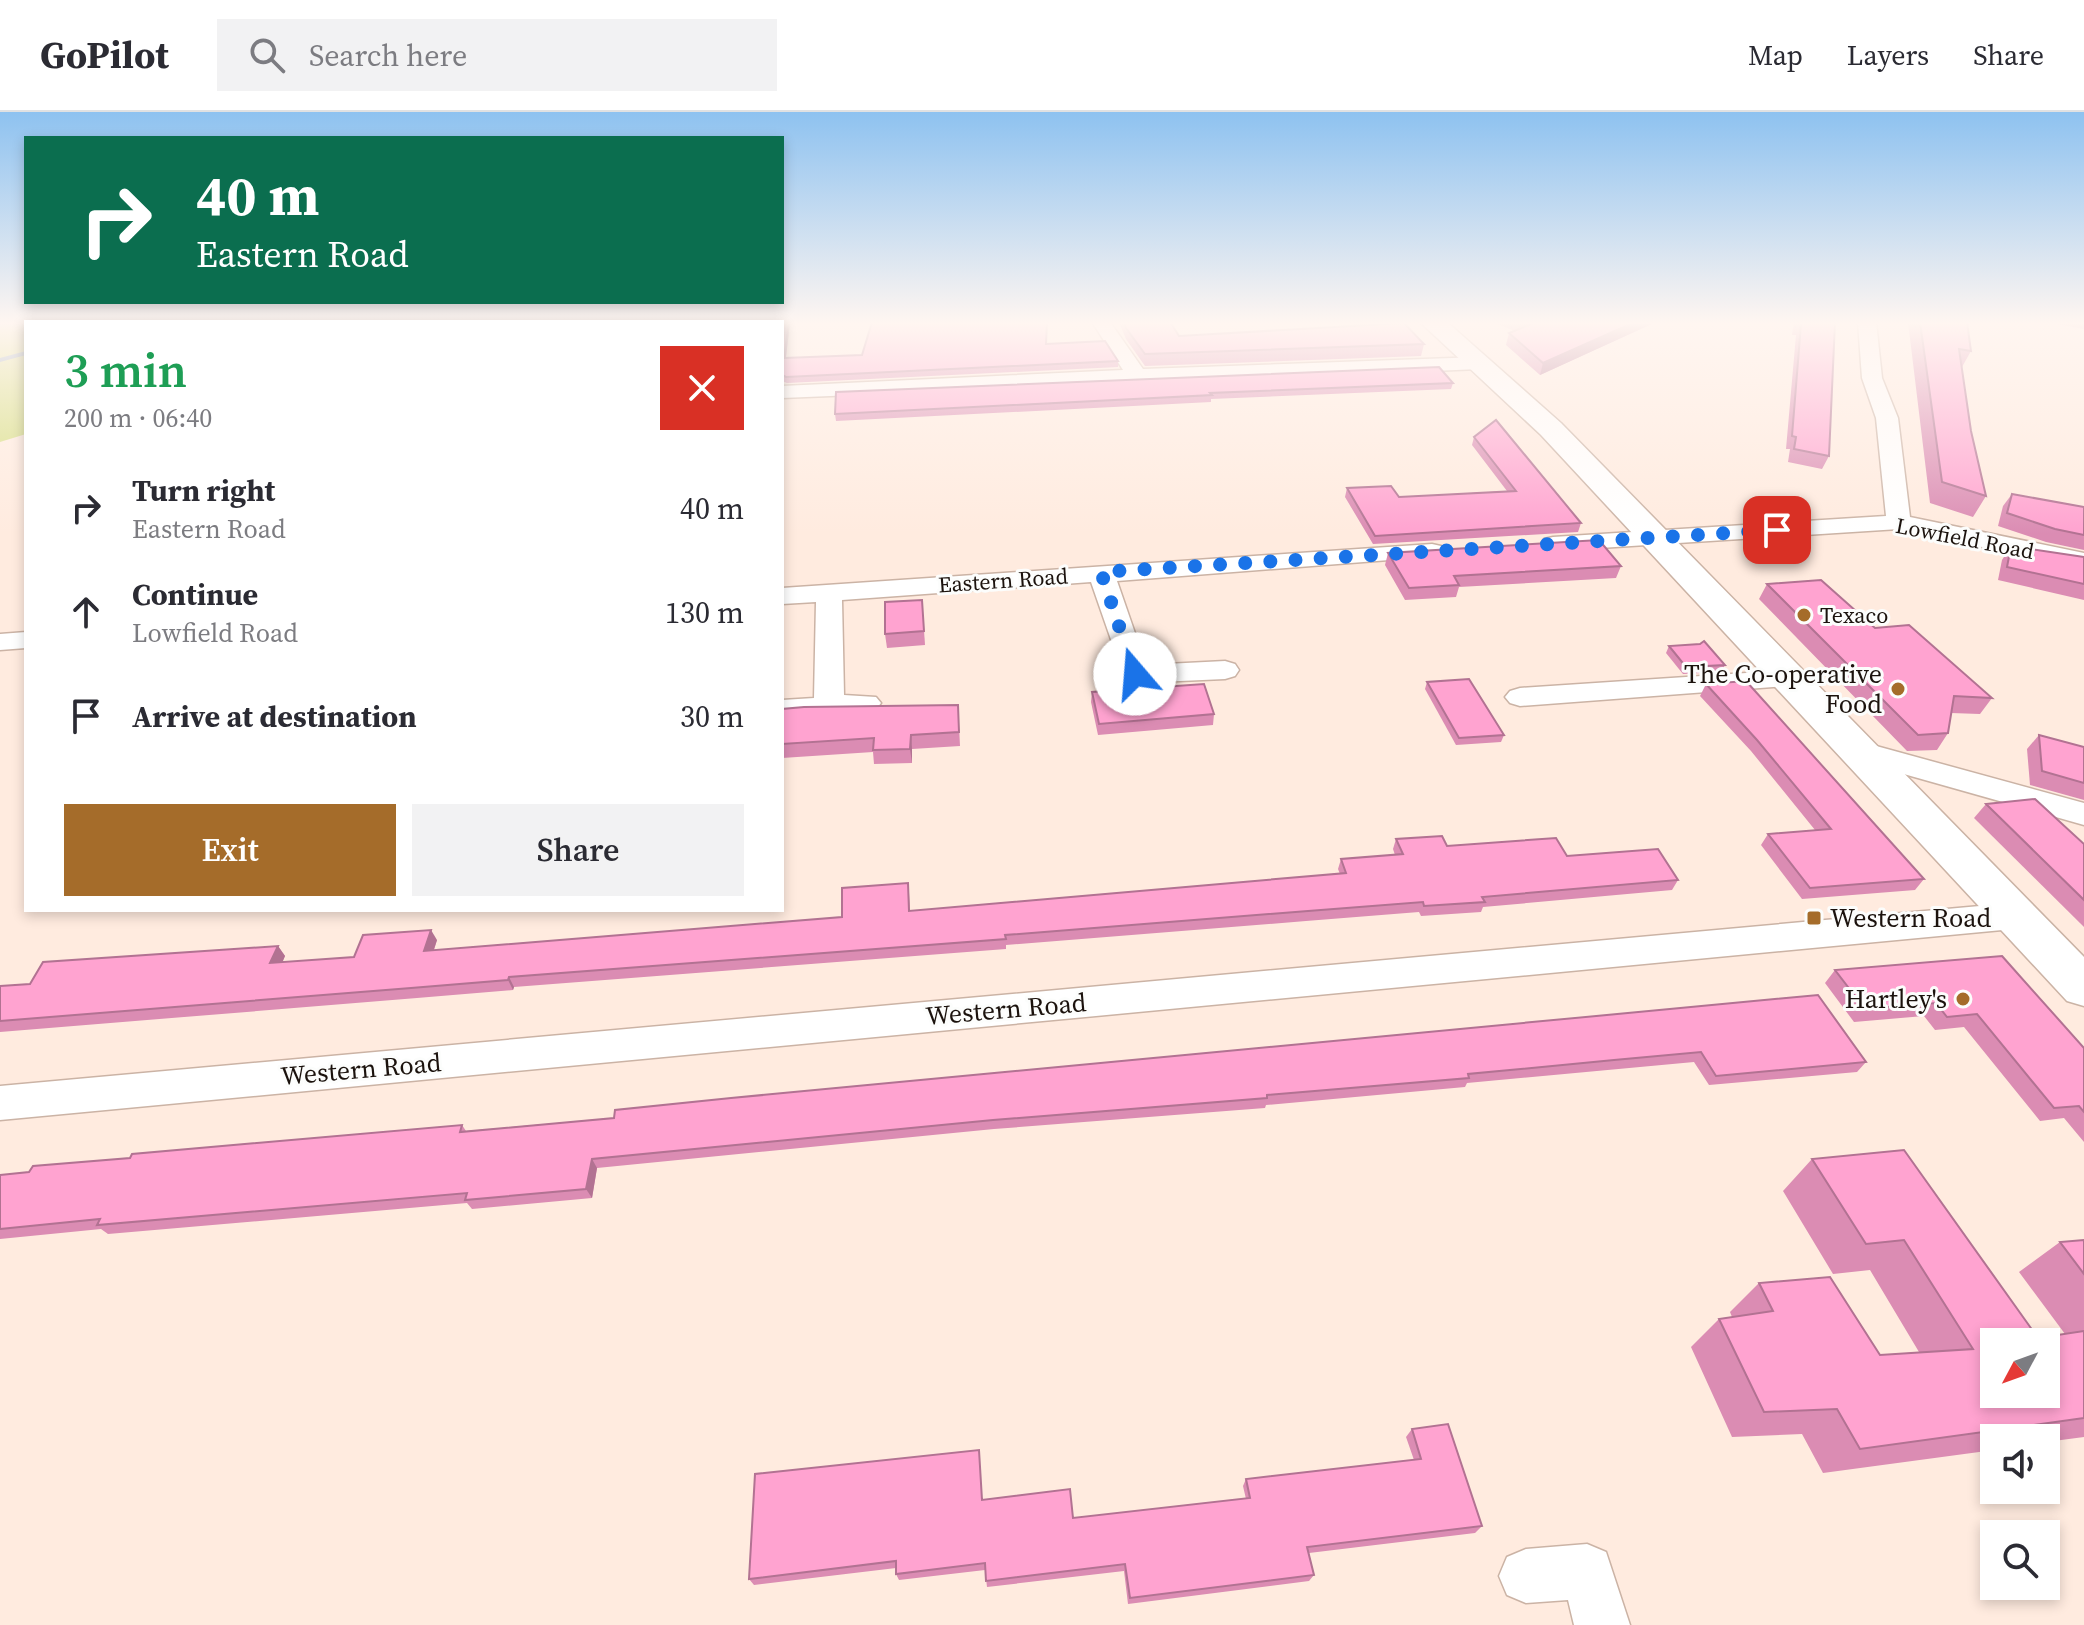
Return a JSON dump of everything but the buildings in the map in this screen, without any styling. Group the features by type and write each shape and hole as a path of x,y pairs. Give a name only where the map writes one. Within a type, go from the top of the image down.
{"main road":[{"path":"1512,393 1655,537 2084,987"}],"street":[{"path":"1877,393 1887,418 1899,522"},
{"name":"Lowfield Road","path":"1655,537 1899,522 2084,561"},
{"path":"1528,545 1655,537"},
{"name":"Eastern Road","path":"784,596 1449,550"},
{"path":"1101,572 1135,674 1225,670"},
{"path":"829,593 829,705"},
{"path":"0,642 24,640"},
{"path":"1520,697 1790,679"},
{"path":"784,709 866,703"},
{"path":"1858,751 2084,814"},
{"name":"Western Road","path":"0,1103 2013,916"},
{"path":"1526,1576 1587,1571 1602,1625"}],"green space":[{"path":"0,393 24,393 24,435 0,442"}],"place":[{"name":"Texaco","path":"1804,615"},
{"name":"The Co-operative Food","path":"1898,689"},
{"name":"Western Road","path":"1814,918"},
{"name":"Hartley's","path":"1963,999"}],"route":[{"path":"1135,674 1101,572 1777,530"}]}
